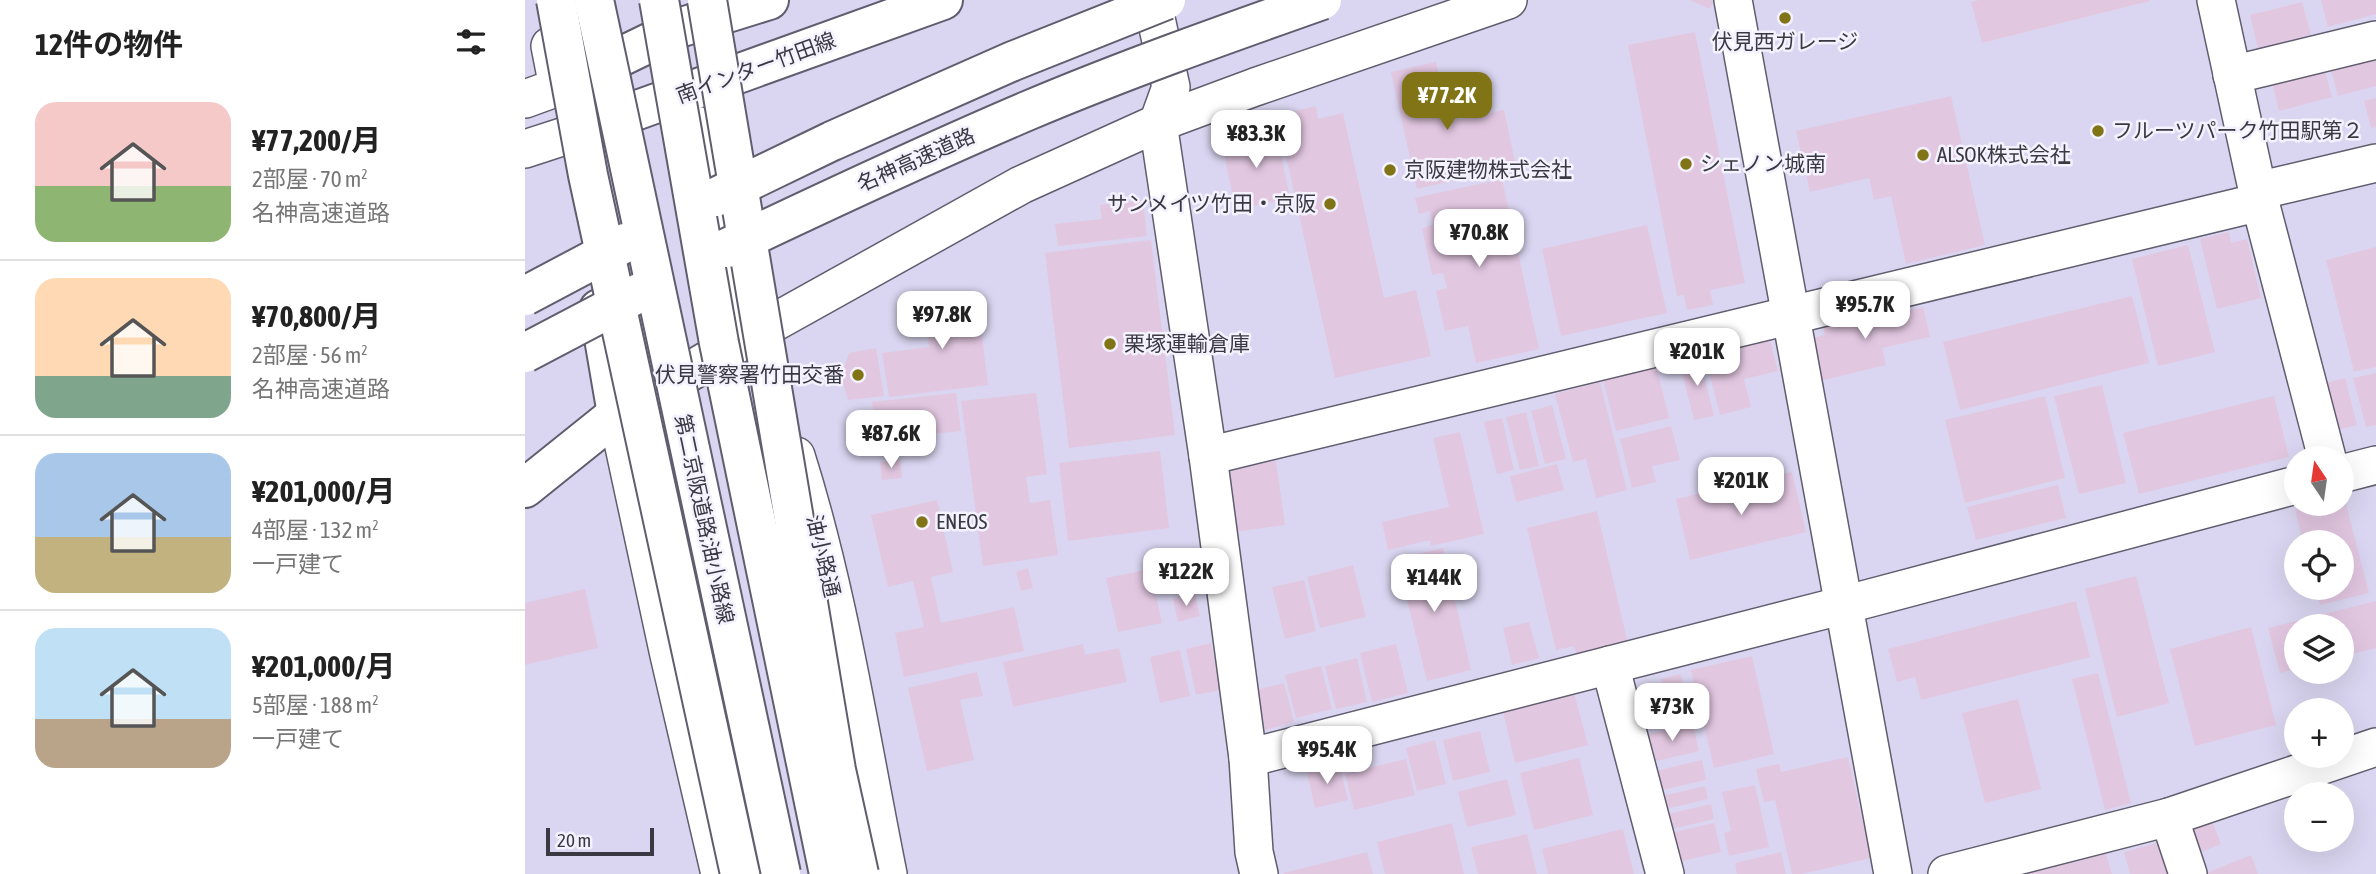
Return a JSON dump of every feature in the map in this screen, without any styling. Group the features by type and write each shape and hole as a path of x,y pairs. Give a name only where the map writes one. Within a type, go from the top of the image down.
{"main road":[{"path":"556,0 588,175 740,874"},
{"name":"第二京阪道路;油小路線","path":"594,0 781,874"},
{"path":"617,414 568,135 542,93 681,7 769,0"},
{"name":"南インター竹田線","path":"568,135 943,0"},
{"path":"525,296 675,216 832,141 1013,61 1166,0"},
{"name":"名神高速道路","path":"525,353 691,265 859,185 1029,110 1198,44 1322,0"},
{"path":"681,7 719,344 829,874"},
{"path":"681,7 859,874"},
{"name":"油小路通","path":"681,7 703,156 757,332"},
{"path":"525,488 617,414 757,332"}],"street":[{"path":"541,0 542,93"},
{"path":"1152,0 1171,87 1158,123 1208,456 1248,758 1254,852 1259,874"},
{"path":"757,332 1021,185 1158,123 1508,0"},
{"path":"1733,0 1893,874"},
{"path":"2216,0 2258,197 2324,446"},
{"path":"2232,75 2376,40"},
{"path":"525,149 568,135"},
{"path":"1208,456 1791,316 2258,197 2376,163"},
{"name":"油小路通","path":"757,332 810,499 843,644 888,874"},
{"path":"617,414 720,874"},
{"path":"2354,471 2376,466"},
{"path":"1248,758 1844,605 2284,488"},
{"path":"1610,665 1665,874"},
{"path":"1947,874 2169,817 2376,747"},
{"path":"2169,817 2188,874"}],"shaded area":[{"path":"525,0 2376,0 2376,874 525,874"}],"building":[{"path":"1690,0 1714,0 1710,9"},
{"path":"2321,0 2376,0 2376,14 2328,27"},
{"path":"2150,1 1982,43 1971,2"},
{"path":"2302,2 2311,35 2258,49 2250,15"},
{"name":"シェノン城南","path":"1695,32 1745,283 1710,290 1713,305 1687,310 1684,295 1677,296 1628,45"},
{"path":"2376,50 2376,86 2338,96 2329,62"},
{"path":"1436,62 1449,122 1504,110 1516,166 1417,189 1391,72"},
{"path":"2323,64 2332,97 2279,111 2271,78"},
{"name":"ALSOK株式会社","path":"1951,96 1985,245 1906,264 1891,196 1874,200 1869,178 1810,192 1796,131"},
{"path":"2376,98 2376,127 2371,128 2364,101"},
{"name":"サンメイツ竹田・京阪","path":"1316,106 1318,119 1343,113 1384,298 1416,290 1431,356 1335,378 1277,115"},
{"path":"1276,130 1290,198 1236,210 1221,141"},
{"path":"1502,179 1539,349 1476,363 1468,326 1445,331 1436,291 1447,288 1443,273 1432,275 1422,228 1433,225 1430,211 1419,214 1415,198"},
{"path":"1143,200 1147,236 1058,246 1055,224 1102,219 1100,205"},
{"path":"1647,225 1667,313 1561,336 1542,249"},
{"path":"2229,232 2231,243 2247,239 2261,298 2217,309 2200,239"},
{"name":"栗塚運輸倉庫","path":"1151,240 1175,435 1069,448 1045,253"},
{"path":"2188,245 2215,352 2158,366 2132,259"},
{"path":"2376,247 2376,367 2354,372 2326,260"},
{"path":"977,294 988,385 889,397 882,353 929,347 923,300"},
{"path":"2132,296 2149,363 1960,410 1943,342"},
{"path":"1894,307 1895,314 1923,307 1930,337 1882,348 1886,365 1820,381 1810,339 1825,335 1823,324"},
{"path":"1769,336 1778,371 1744,379 1751,407 1720,415 1704,352"},
{"path":"876,348 884,396 848,400 841,377 849,353"},
{"path":"1699,355 1714,416 1694,420 1679,361"},
{"path":"1655,361 1669,418 1616,431 1602,375"},
{"path":"2376,373 2376,425 2366,427 2353,378"},
{"path":"2345,378 2357,425 2331,432 2319,385"},
{"path":"1600,382 1627,490 1596,498 1586,459 1573,462 1555,394"},
{"path":"2102,385 2126,483 2079,494 2054,396"},
{"path":"956,393 961,431 877,440 872,402"},
{"path":"1036,393 1047,474 1026,477 1030,503 1050,500 1058,555 983,566 961,401"},
{"path":"2045,396 2065,478 1965,503 1945,420"},
{"path":"2274,396 2286,446 2284,446 2284,458 2139,494 2123,433"},
{"path":"1552,405 1566,459 1545,464 1531,411"},
{"path":"1526,412 1539,466 1520,470 1506,417"},
{"path":"1502,418 1514,470 1497,474 1484,422"},
{"path":"1671,426 1680,460 1652,466 1656,482 1632,488 1620,439"},
{"path":"1460,432 1484,534 1431,546 1430,540 1388,550 1382,522 1449,507 1433,438"},
{"path":"1160,451 1169,528 1068,541 1059,463"},
{"path":"900,459 902,478 882,480 880,462"},
{"path":"1276,461 1285,525 1233,532 1225,468"},
{"path":"1557,464 1564,490 1516,502 1510,476"},
{"path":"1792,472 1806,532 1690,560 1676,499 1711,491 1712,497 1758,486 1757,480"},
{"path":"2058,485 2066,518 1976,540 1967,507"},
{"path":"937,500 953,572 931,577 941,623 1014,607 1024,651 904,677 895,633 924,627 913,581 888,587 871,515"},
{"path":"1597,511 1628,644 1577,656 1574,646 1556,650 1527,528"},
{"path":"2296,516 2349,516 2353,530 2300,530"},
{"path":"2354,535 2369,593 2354,597"},
{"path":"1443,548 1471,670 1427,681 1397,559"},
{"path":"1353,565 1366,617 1320,628 1307,577"},
{"path":"1028,568 1033,588 1021,591 1016,572"},
{"path":"1150,569 1162,623 1118,632 1106,578"},
{"path":"2136,576 2169,703 2117,717 2085,589"},
{"path":"1304,580 1316,631 1285,639 1272,587"},
{"path":"585,589 598,648 525,665 525,603"},
{"path":"1195,594 1200,616 1178,622 1173,599"},
{"path":"2319,600 2340,600 2320,605"},
{"path":"2076,601 2090,657 1921,700 1915,677 1897,682 1888,649"},
{"path":"2376,601 2376,648 2354,654 2354,614 2324,614"},
{"path":"1529,622 1539,658 1512,665 1503,628"},
{"path":"2284,624 2284,672 2280,673 2268,628"},
{"path":"2251,627 2276,725 2195,746 2170,649"},
{"path":"1211,643 1221,690 1196,695 1186,649"},
{"path":"1083,644 1085,655 1119,648 1127,682 1013,707 1003,662"},
{"path":"1396,644 1408,693 1372,702 1360,653"},
{"path":"1180,650 1190,696 1160,703 1150,657"},
{"path":"1752,656 1774,754 1714,768 1691,670"},
{"path":"1357,658 1367,702 1336,709 1325,666"},
{"path":"1321,666 1332,709 1296,718 1285,675"},
{"path":"977,672 983,696 960,700 974,760 927,771 908,688"},
{"path":"2098,673 2131,803 2105,810 2072,679"},
{"path":"1681,674 1691,720 1671,724 1661,679"},
{"path":"1284,683 1294,722 1265,730 1256,690"},
{"path":"1658,685 1666,720 1642,726 1634,691"},
{"path":"1574,693 1588,745 1515,763 1503,711"},
{"path":"2018,699 2041,789 1985,803 1962,713"},
{"path":"1693,724 1699,751 1652,762 1645,735"},
{"path":"1480,731 1490,772 1453,781 1443,740"},
{"path":"1435,740 1446,784 1417,791 1406,748"},
{"path":"1848,757 1871,858 1792,874 1775,800 1764,802 1756,769 1779,764 1781,772"},
{"path":"1579,758 1593,815 1534,830 1520,773"},
{"path":"1406,759 1415,795 1354,810 1345,774"},
{"path":"1702,760 1706,780 1657,791 1652,772"},
{"path":"1339,764 1348,800 1315,808 1307,772"},
{"path":"1507,779 1516,815 1467,827 1458,792"},
{"path":"1755,785 1769,847 1729,856 1724,833 1731,831 1722,792"},
{"path":"1705,786 1708,799 1661,810 1658,797"},
{"path":"1711,804 1714,819 1668,830 1664,815"},
{"path":"2210,816 2221,844 2199,853 2188,824"},
{"path":"1452,823 1464,874 1385,874 1377,842"},
{"path":"1714,823 1721,852 1678,862 1671,833"},
{"path":"1623,829 1634,874 1548,874 1542,849"},
{"path":"1527,834 1537,874 1478,874 1471,847"},
{"path":"2164,841 2173,874 2130,874 2124,852"},
{"path":"2103,844 2112,874 2030,874 2028,865"},
{"path":"1367,852 1373,874 1284,874 1284,873"},
{"path":"1781,852 1786,874 1737,874 1735,863"},
{"path":"2251,855 2258,874 2204,874"}],"place":[{"name":"伏見西ガレージ","path":"1785,18"},
{"name":"フルーツパーク竹田駅第２","path":"2098,131"},
{"name":"ALSOK株式会社","path":"1923,155"},
{"name":"シェノン城南","path":"1686,164"},
{"name":"京阪建物株式会社","path":"1390,170"},
{"name":"サンメイツ竹田・京阪","path":"1330,204"},
{"name":"栗塚運輸倉庫","path":"1110,344"},
{"name":"伏見警察署竹田交番","path":"858,375"},
{"name":"ENEOS","path":"922,522"}]}
